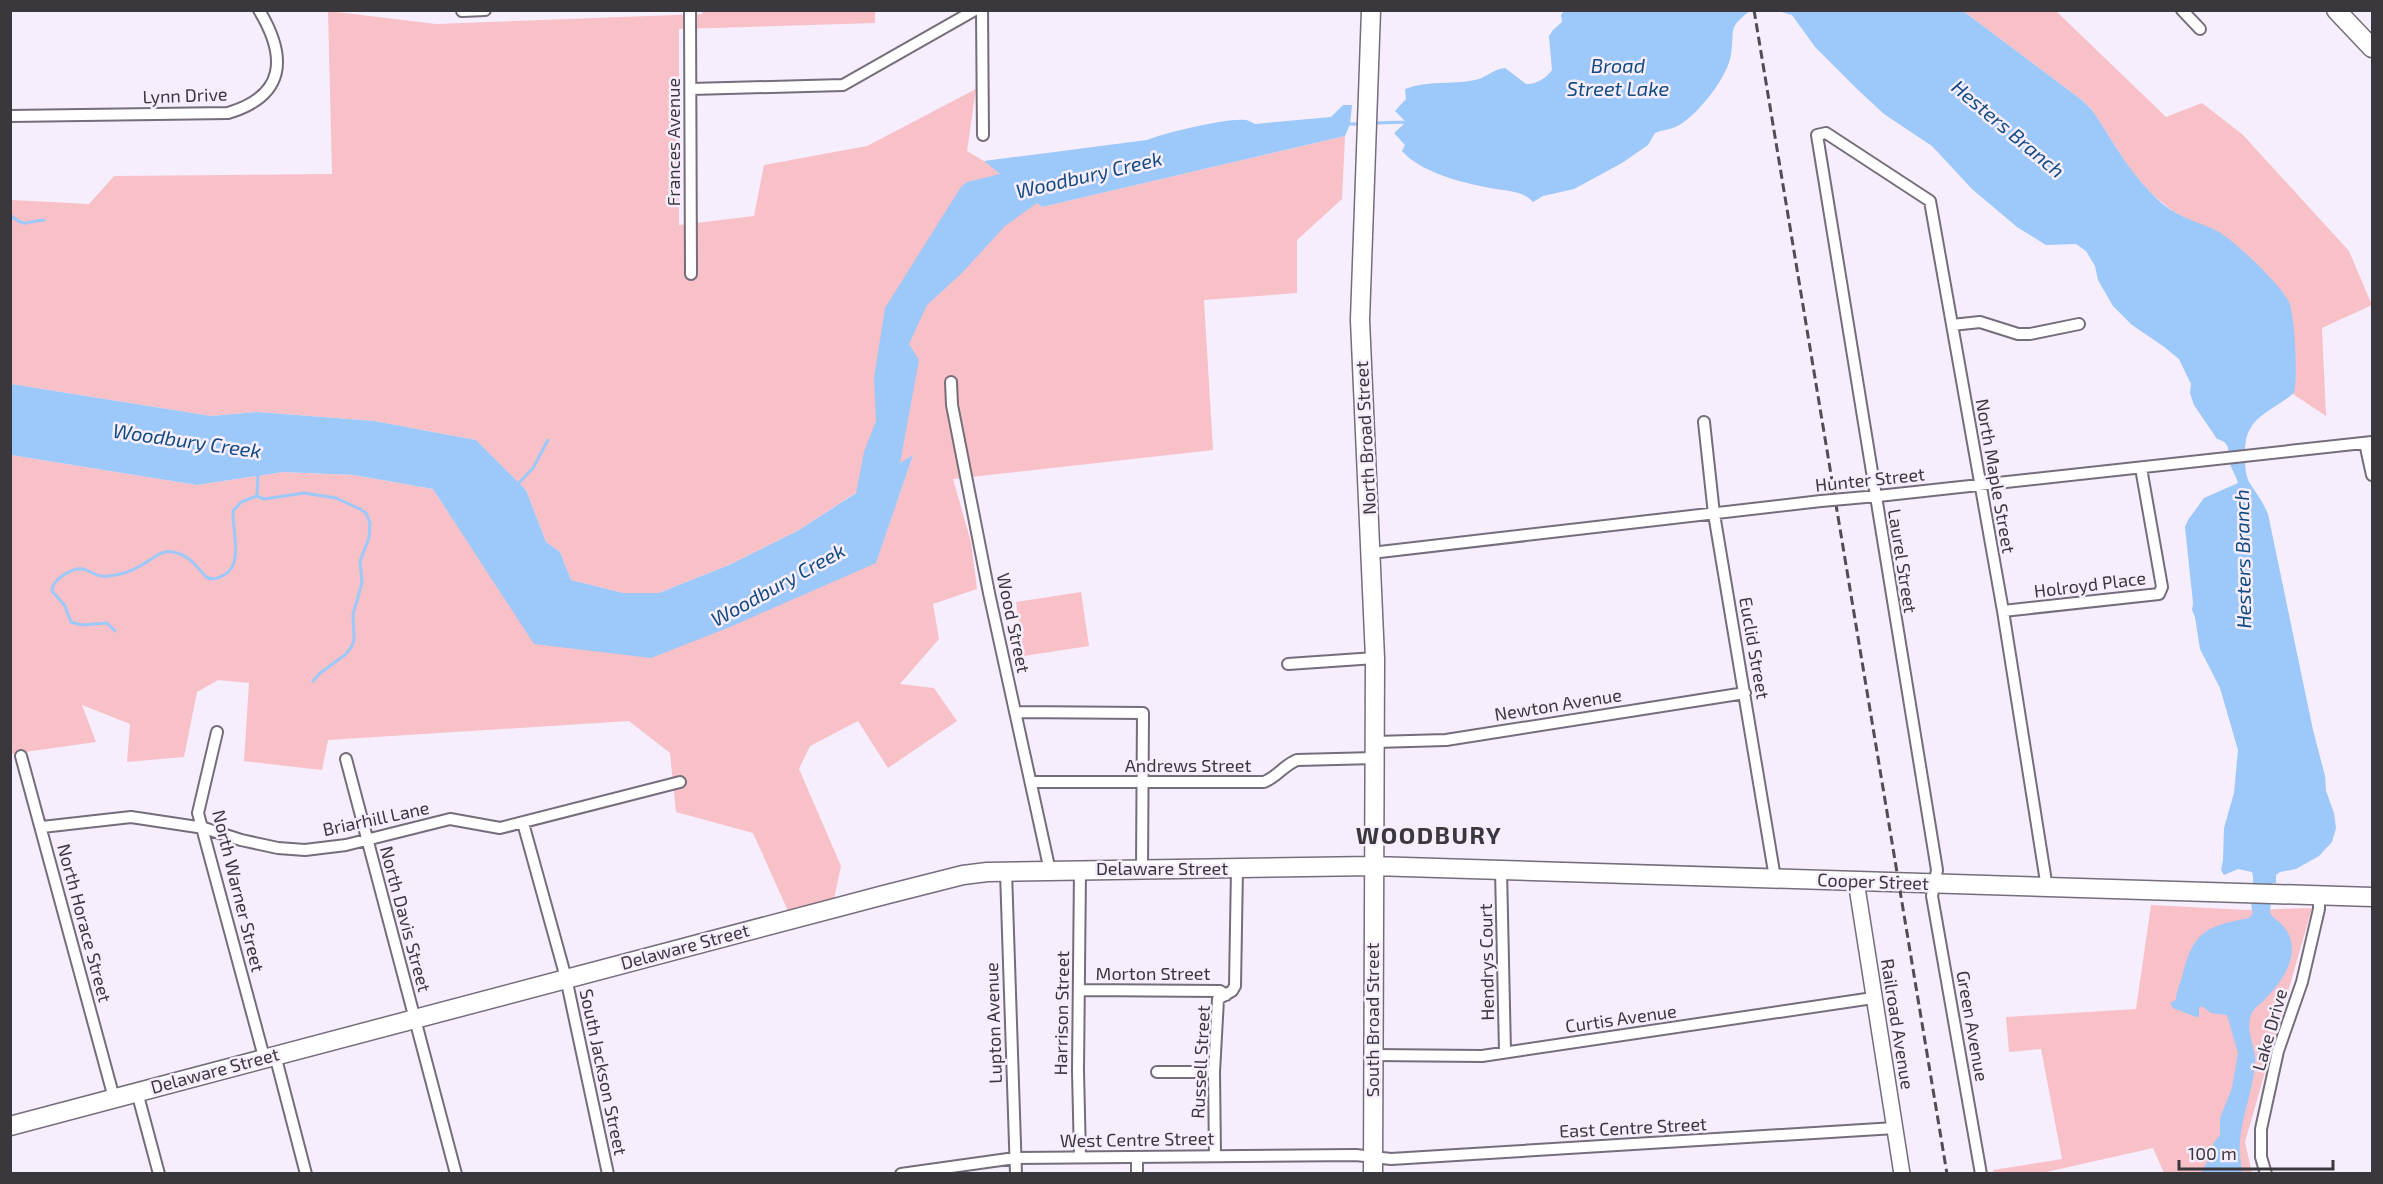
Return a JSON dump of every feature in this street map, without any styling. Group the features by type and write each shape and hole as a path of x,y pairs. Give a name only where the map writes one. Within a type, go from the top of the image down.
{"main road":[{"name":"North Broad Street","path":"1371,10 1360,320 1375,658 1373,866"},
{"path":"2336,10 2373,48"},
{"name":"Cooper Street","path":"1373,866 2272,896 2373,897"},
{"name":"Delaware Street","path":"10,1126 963,875 1080,870 1373,866"},
{"name":"South Broad Street","path":"1373,866 1373,1165"}],"street":[{"name":"Lynn Drive","path":"10,116 228,113 248,107 267,93 276,76 278,57 275,43 259,10"},
{"path":"462,11 485,10"},
{"name":"Frances Avenue","path":"690,10 691,274"},
{"path":"691,89 843,85 975,10"},
{"path":"982,10 983,135"},
{"path":"2182,10 2200,29"},
{"name":"North Maple Street","path":"1817,135 1826,133 1930,201 2003,612 2047,888"},
{"name":"Laurel Street","path":"1817,135 1870,497 1937,870 1935,885"},
{"path":"1952,324 1980,322 2024,334 2079,324"},
{"name":"Wood Street","path":"951,382 952,405 989,593 1050,871"},
{"name":"Euclid Street","path":"1704,422 1714,514 1775,878"},
{"path":"2369,442 2373,475"},
{"name":"Hunter Street","path":"1371,553 1821,501 2369,442"},
{"name":"Holroyd Place","path":"2003,612 2159,594 2162,587 2141,468"},
{"path":"1288,664 1375,658"},
{"name":"Newton Avenue","path":"1375,750 1745,693"},
{"path":"1016,712 1143,713 1142,870"},
{"name":"North Warner Street","path":"216,732 198,813 306,1173"},
{"name":"Andrews Street","path":"1030,782 1264,782 1273,778 1297,759 1375,750"},
{"name":"North Horace Street","path":"21,756 114,1098"},
{"name":"North Davis Street","path":"346,759 456,1173"},
{"name":"Briarhill Lane","path":"42,827 131,817 204,828 241,840 278,848 305,850 346,845 450,819 500,828 680,782"},
{"name":"South Jackson Street","path":"523,823 566,978 608,1173"},
{"name":"Russell Street","path":"1215,1155 1214,1072 1218,999 1232,991 1234,986 1237,869"},
{"name":"Harrison Street","path":"1080,870 1078,1071 1080,1157"},
{"name":"Hendrys Court","path":"1501,870 1505,1052"},
{"name":"Lupton Avenue","path":"1006,872 1016,1173"},
{"name":"Railroad Avenue","path":"1856,881 1902,1173"},
{"name":"Green Avenue","path":"1935,885 1932,896 1981,1173"},
{"name":"Lake Drive","path":"2266,1173 2261,1157 2261,1129 2278,1051 2302,982 2319,909 2319,896"},
{"name":"Morton Street","path":"1079,990 1220,991 1226,995"},
{"name":"Curtis Avenue","path":"1373,1055 1482,1056 1873,998"},
{"path":"1157,1072 1214,1072"},
{"path":"137,1092 159,1173"},
{"name":"East Centre Street","path":"1373,1165 1391,1159 1895,1128"},
{"name":"West Centre Street","path":"902,1173 1015,1158 1356,1155 1373,1165"},
{"path":"1137,1158 1137,1173"}],"shaded area":[{"path":"703,10 875,11 875,23 679,29 679,225 754,216 764,165 867,146 976,89 967,151 984,161 1042,207 1345,136 1342,199 1297,240 1297,293 1204,300 1213,450 953,479 971,542 977,589 933,604 939,639 900,684 934,688 957,721 888,768 858,721 810,746 799,769 841,866 834,899 788,911 753,833 676,812 670,753 629,721 328,740 322,770 244,761 249,683 218,680 197,692 184,757 127,762 130,724 82,705 96,742 11,754 11,455 197,485 283,472 354,475 433,489 535,644 876,562 913,455 799,530 729,565 659,593 623,593 571,580 560,552 546,542 526,490 476,440 374,421 257,412 211,416 11,384 11,200 89,204 114,176 332,174 328,11 436,24 702,14"},
{"path":"1963,11 2056,11 2166,117 2202,103 2243,135 2349,251 2372,305 2322,328 2326,416 2293,394 2294,333 2288,301 2279,288 2267,276 2153,195 2132,172 2092,110 2083,101"},
{"path":"1081,592 1089,646 1024,656 1016,602"},
{"path":"2151,905 2248,910 2312,908 2245,1142 2252,1173 2164,1173 2153,1148 2042,1173 1994,1173 1993,1170 2062,1159 2041,1049 2009,1052 2006,1017 2136,1009"}],"water":[{"name":"Broad Street Lake","path":"1565,10 1750,11 1735,25 1729,63 1724,74 1709,97 1691,117 1673,128 1655,133 1648,145 1622,163 1574,189 1543,196 1533,202 1519,193 1455,180 1431,171 1402,151 1405,145 1394,133 1406,122 1395,111 1406,99 1405,89 1422,84 1475,80 1505,68 1526,84 1540,80 1552,70 1549,36 1562,22 1561,15"},
{"name":"Hesters Branch","path":"1778,11 1963,11 2083,101 2092,110 2133,172 2153,195 2183,217 2217,231 2234,243 2267,275 2289,302 2295,347 2294,393 2254,423 2246,441 2246,468 2249,482 2268,514 2313,730 2325,776 2326,791 2334,813 2336,828 2332,842 2319,856 2296,869 2280,872 2276,875 2276,883 2272,883 2270,913 2289,935 2292,955 2285,974 2273,991 2254,1010 2250,1019 2249,1030 2255,1064 2241,1131 2242,1173 2201,1173 2214,1150 2213,1144 2220,1135 2220,1118 2232,1088 2238,1053 2227,1015 2211,1013 2202,1006 2199,1008 2199,1017 2196,1017 2173,1008 2170,1003 2176,1000 2187,959 2198,939 2213,928 2249,918 2253,913 2252,872 2238,869 2224,875 2221,870 2224,828 2234,793 2238,750 2220,688 2200,649 2192,610 2185,527 2204,498 2238,483 2229,451 2225,443 2217,439 2194,405 2190,393 2191,384 2179,359 2132,325 2113,306 2098,280 2095,266 2086,251 2076,244 2046,245 2017,227 1972,189 1932,146 1884,114 1857,89 1815,47 1792,15"},
{"path":"1343,105 1352,105 1350,124 1345,136 1042,207 1037,203 1005,226 963,272 927,305 909,344 919,360 900,463 913,455 876,563 730,627 651,658 534,644 433,489 354,475 283,472 197,485 11,455 11,384 211,416 257,412 374,421 476,440 526,490 546,542 560,552 571,580 623,593 659,593 729,565 799,530 856,493 864,452 876,421 874,378 885,308 961,187 967,182 1000,174 984,161 1147,140 1226,121 1246,120 1255,124 1331,117"}],"waterway":[{"name":"Woodbury Creek","path":"1374,123 1410,122"},
{"name":"Woodbury Creek","path":"1350,124 1362,124"},
{"path":"10,215 23,223 44,220"},
{"path":"517,485 533,468 548,440"},
{"path":"257,496 258,473"},
{"path":"115,631 107,623 82,625 71,622 65,606 52,591 55,582 78,569 102,576 129,572 160,554 169,552 179,553 188,558 206,577 217,578 230,570 234,563 236,546 233,511 241,502 257,496 264,499 304,493 336,498 366,513 370,523 369,538 360,561 362,583 353,614 354,640 352,646 346,654 313,681"}],"railway":[{"path":"1754,10 1947,1174"}],"district":[{"name":"WOODBURY","path":"1429,836"}]}
